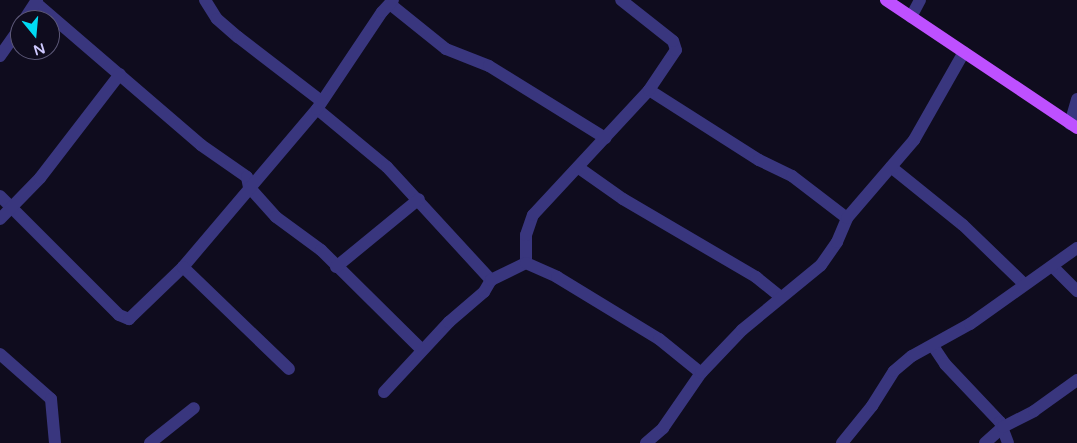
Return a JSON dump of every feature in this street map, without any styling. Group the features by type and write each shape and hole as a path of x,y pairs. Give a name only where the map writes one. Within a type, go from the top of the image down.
{"main road":[{"path":"886,0 1074,126"}],"street":[{"path":"205,0 217,19 319,105 387,167 491,280"},
{"path":"526,263 526,236 533,215 560,184 579,168 649,90 676,50 676,44 621,0"},
{"path":"911,17 920,0"},
{"path":"37,1 201,145 248,177 249,187 276,217 320,250 422,350"},
{"path":"0,196 125,319 131,318 183,267 319,105 392,2 446,50 489,66 605,138"},
{"path":"0,56 10,42"},
{"path":"646,443 663,428 702,374 742,330 821,264 837,242 848,218 891,168 934,109 964,52"},
{"path":"0,219 40,178 120,74"},
{"path":"649,90 759,160 792,176 848,218"},
{"path":"1074,126 1077,99"},
{"path":"579,168 623,199 756,277 781,296"},
{"path":"891,168 963,225 1024,284"},
{"path":"336,267 418,199"},
{"path":"842,443 872,406 894,371 912,356 970,324 1024,284 1054,268 1077,248"},
{"path":"384,392 422,350 484,292 491,280 526,263"},
{"path":"526,263 557,277 636,325 702,374"},
{"path":"183,267 289,368"},
{"path":"1054,268 1077,290"},
{"path":"933,346 945,364 1003,427 1008,443"},
{"path":"0,354 52,401 56,443"},
{"path":"985,443 1003,427 1034,411 1077,380"},
{"path":"150,443 194,408"}]}
